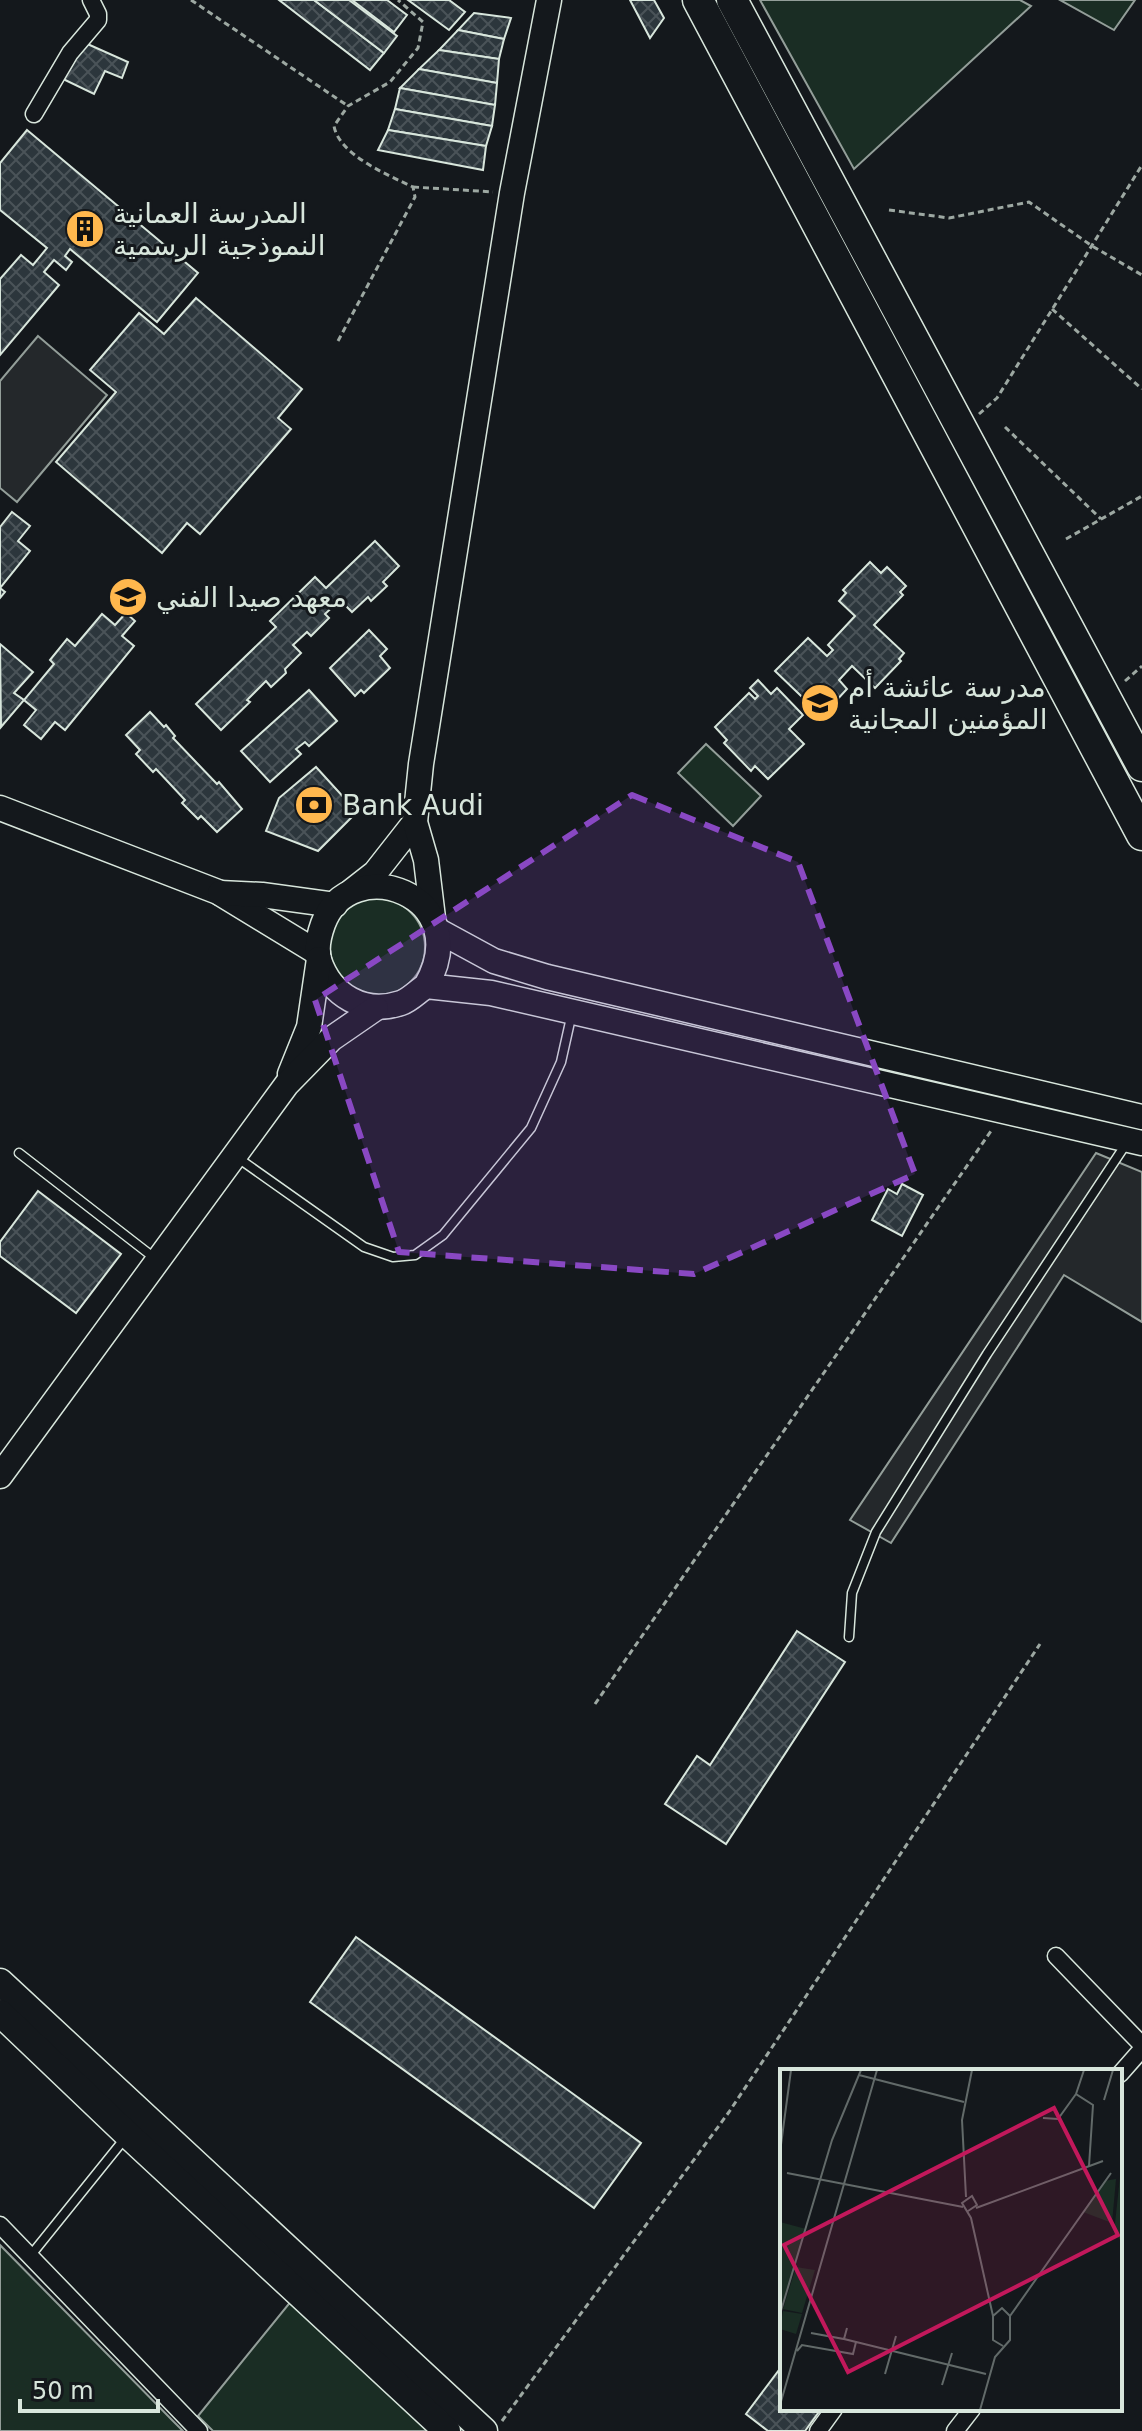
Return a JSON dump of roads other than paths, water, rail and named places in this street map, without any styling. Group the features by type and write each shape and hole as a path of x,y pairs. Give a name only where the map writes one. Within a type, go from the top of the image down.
{"highway":[{"path":"698,0 1142,835"},
{"path":"732,0 1142,766"}],"main road":[{"path":"0,1476 287,1084 331,1039 376,1008 403,1003 426,986 435,969 440,950 426,860 415,822 421,764 512,193 549,0"},
{"path":"0,808 218,892 318,956 330,984 350,1001 376,1008"},
{"path":"287,1084 309,1027 322,927 340,900 375,873 415,822"},
{"path":"218,892 340,900 369,887 394,888 417,899 435,924 494,961 547,977 1142,1117"},
{"path":"426,986 491,993 1135,1141"},
{"path":"0,1982 447,2431"},
{"path":"0,2013 128,2135 209,2193 484,2431"}],"street":[{"path":"34,114 70,53 98,20 91,0"},
{"path":"1056,1956 1142,2047 1122,2072"},
{"path":"0,2225 199,2431"},
{"path":"818,2431 833,2411"}],"lane":[{"path":"235,1155 364,1247 393,1257 415,1255 443,1235 531,1128 561,1062 572,1012"},
{"path":"849,1637 852,1593 876,1532 987,1354 1135,1141"},
{"path":"19,1153 158,1260"},
{"path":"31,2255 128,2135"}],"place":[{"name":"المدرسة العمانية النموذجية الرسمية","path":"85,229"},
{"name":"معهد صيدا الفني","path":"128,597"},
{"name":"مدرسة عائشة أم المؤمنين المجانية","path":"820,703"},
{"name":"Bank Audi","path":"314,805"}]}
